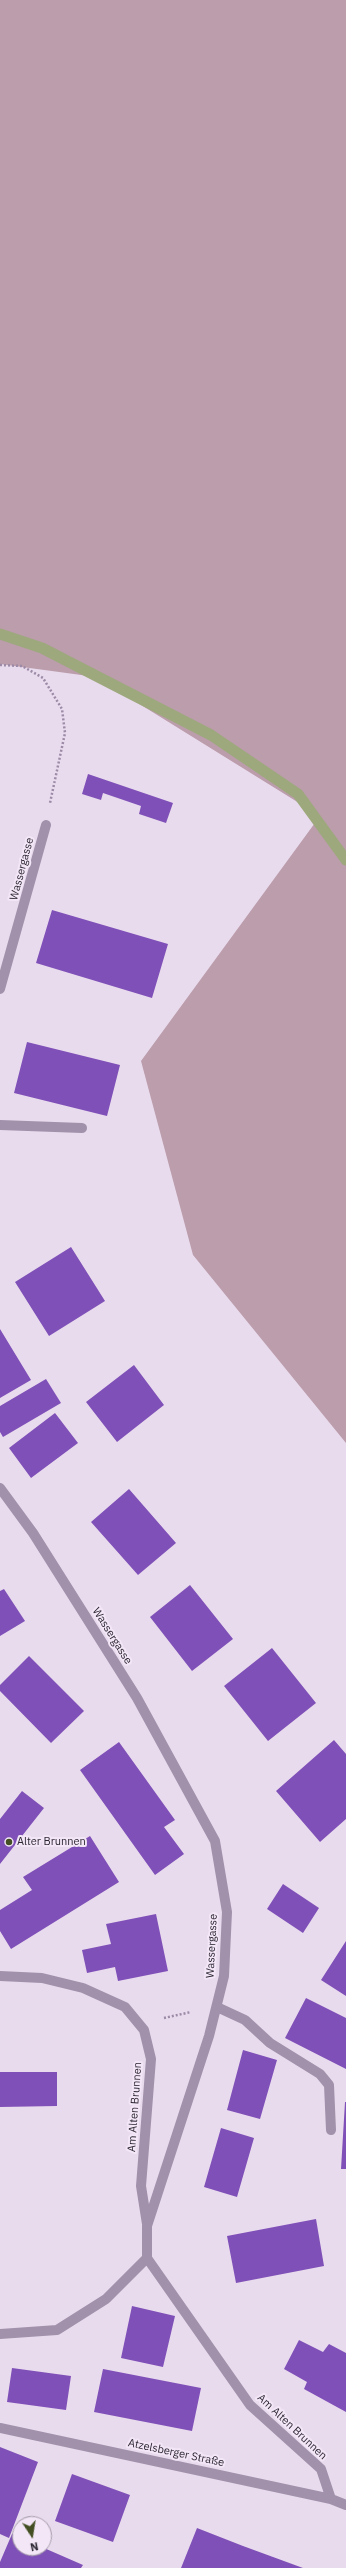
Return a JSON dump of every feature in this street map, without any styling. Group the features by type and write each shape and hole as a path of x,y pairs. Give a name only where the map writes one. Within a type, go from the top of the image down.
{"street":[{"name":"Wassergasse","path":"0,989 46,825"},
{"path":"0,1125 82,1128"},
{"name":"Wassergasse","path":"0,1488 33,1533 137,1698 215,1842 227,1912 224,1976 217,2006 147,2226 147,2258"},
{"name":"Am Alten Brunnen","path":"0,1976 42,1978 83,1988 125,2007 144,2030 151,2059 141,2186 147,2226"},
{"path":"217,2006 245,2020 270,2043 320,2074 329,2085 331,2130"},
{"path":"0,2334 57,2330 106,2299 147,2258"},
{"name":"Am Alten Brunnen","path":"147,2258 250,2405 320,2469 331,2499"},
{"name":"Atzelsberger Straße","path":"0,2428 331,2499 346,2505"}],"path":[{"path":"0,665 22,666 43,678 62,709 65,733 46,825"},
{"path":"139,2024 217,2006"}],"shaded area":[{"path":"0,0 346,0 346,1443 193,1255 141,1061 320,816 96,677 0,664"}],"building":[{"path":"88,774 173,803 166,823 139,814 141,806 103,793 101,800 82,794"},
{"path":"52,910 168,944 152,998 36,963"},
{"path":"27,1042 120,1065 107,1116 14,1093"},
{"path":"71,1247 105,1301 49,1336 15,1282"},
{"path":"0,1329 31,1380 0,1398"},
{"path":"134,1365 164,1405 117,1442 86,1402"},
{"path":"46,1379 61,1403 3,1437 0,1432 0,1406"},
{"path":"55,1413 78,1443 31,1478 9,1448"},
{"path":"129,1489 176,1543 138,1575 91,1522"},
{"path":"190,1585 233,1639 192,1671 150,1617"},
{"path":"4,1589 25,1621 0,1636 0,1591"},
{"path":"272,1648 316,1703 268,1741 224,1686"},
{"path":"29,1656 84,1711 51,1743 0,1691 0,1685"},
{"path":"334,1740 346,1754 346,1819 320,1842 276,1791"},
{"path":"119,1742 175,1820 164,1827 184,1854 155,1875 80,1770"},
{"name":"Alter Brunnen","path":"22,1791 44,1808 0,1864 0,1819"},
{"path":"90,1836 119,1882 11,1949 0,1931 0,1910 32,1890 23,1877"},
{"path":"283,1884 319,1908 303,1933 267,1909"},
{"path":"156,1914 168,1971 118,1981 115,1967 87,1973 82,1950 111,1944 106,1924"},
{"path":"346,1941 346,1996 321,1980"},
{"path":"306,1998 346,2018 346,2069 285,2038"},
{"path":"243,2050 277,2060 260,2119 227,2110"},
{"path":"0,2072 57,2072 57,2106 0,2107"},
{"path":"345,2102 346,2169 341,2169"},
{"path":"221,2128 254,2138 237,2197 204,2187"},
{"path":"316,2219 324,2266 236,2283 227,2236"},
{"path":"132,2306 175,2316 163,2367 121,2358"},
{"path":"299,2340 323,2352 329,2344 346,2353 346,2412 304,2389 307,2382 284,2369"},
{"path":"12,2368 71,2376 66,2410 7,2402"},
{"path":"103,2369 201,2388 192,2431 94,2412"},
{"path":"0,2447 38,2462 17,2516 12,2516 12,2530 9,2538 0,2534"},
{"path":"72,2474 130,2495 113,2542 55,2521"},
{"path":"197,2528 243,2546 303,2568 181,2568"},
{"path":"12,2534 12,2556 52,2556 52,2551 83,2565 81,2568 0,2568 0,2562"}],"waterway":[{"path":"0,634 42,648 211,735 298,794 346,860"}],"place":[{"name":"Alter Brunnen","path":"9,1842"}]}
